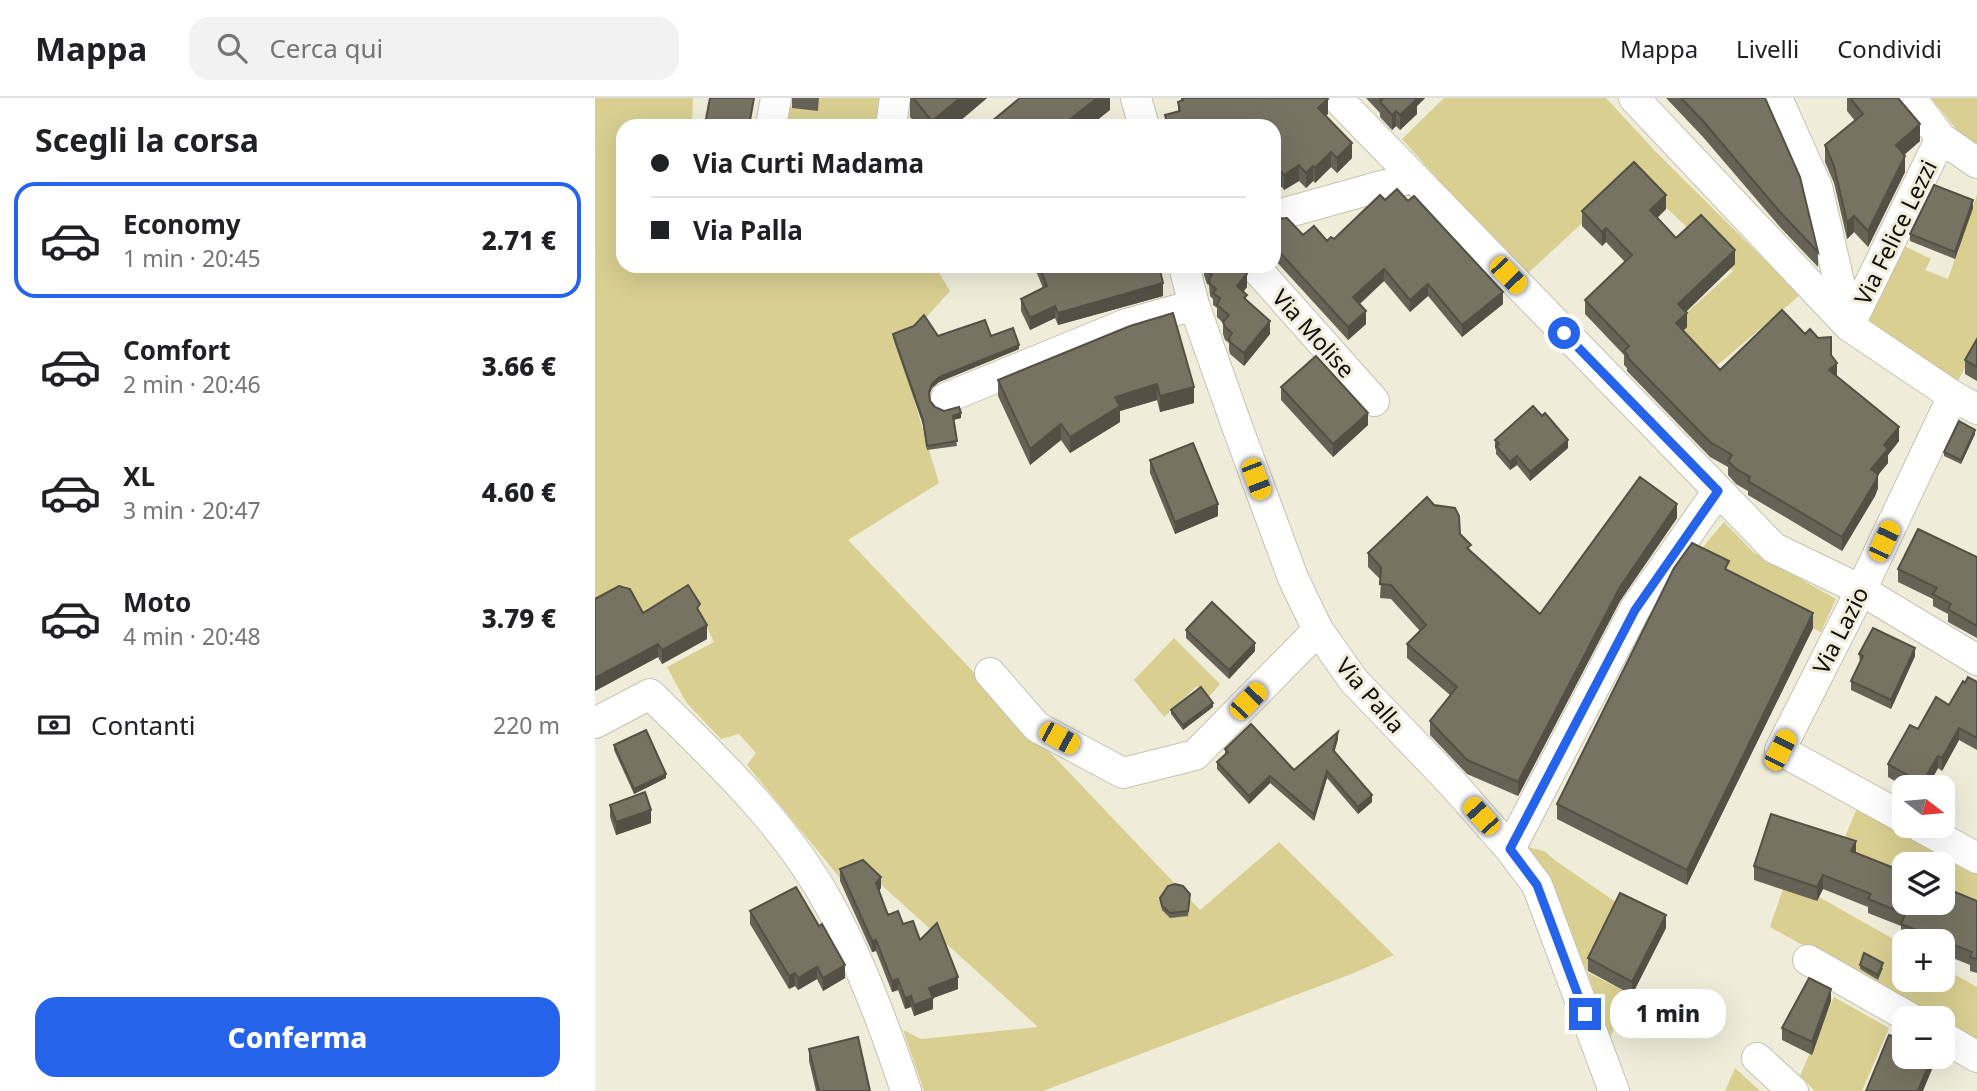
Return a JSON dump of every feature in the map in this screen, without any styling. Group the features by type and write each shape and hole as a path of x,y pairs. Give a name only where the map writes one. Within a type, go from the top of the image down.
{"street":[{"path":"772,119 776,98"},
{"path":"892,119 895,98"},
{"path":"1338,98 1774,548 1861,590 1977,660"},
{"path":"1634,98 1849,326 1965,403"},
{"path":"1777,98 1817,187 1849,326"},
{"path":"1911,98 1941,138 1977,163"},
{"name":"Via Felice Lezzi","path":"1849,326 1941,138"},
{"path":"1281,214 1414,177"},
{"name":"Via Palla","path":"1186,273 1194,305 1293,578 1318,630 1353,681 1452,783 1510,849 1537,885 1614,1091"},
{"name":"Via Molise","path":"1260,273 1374,401"},
{"path":"946,398 1124,325 1194,305"},
{"name":"Via Lazio","path":"1892,811 1780,750 1861,590 1965,403"},
{"path":"1510,849 1635,610 1718,491"},
{"path":"990,673 1037,727 1123,773 1195,755 1318,630"},
{"path":"595,723 650,694 723,765 784,836 829,903 880,1013 906,1091"},
{"path":"1941,838 1977,858"},
{"path":"1808,960 1892,1008"},
{"path":"1955,1044 1977,1057"},
{"path":"1757,1058 1793,1091"}],"shaded area":[{"path":"595,98 693,98 692,119 616,119 616,273 939,273 950,291 914,331 914,400 939,483 848,540 1200,910 1279,842 1394,955 1354,973 1043,1091 924,1091 903,1030 921,1039 1038,1027 864,869 840,878 747,765 756,753 739,734 721,739 686,702 667,667 714,642 688,590 644,616 624,587 595,601"},
{"path":"819,98 883,98 884,119 787,119 790,107 818,111"},
{"path":"1444,98 1606,98 1657,153 1800,295 1714,368 1675,323 1733,271 1633,176 1525,276 1402,139"},
{"path":"1931,98 1977,98 1977,147 1966,141"},
{"path":"1977,195 1977,348 1957,382 1864,325 1900,244 1931,259 1925,270 1948,279"},
{"path":"1724,522 1753,552 1836,599 1821,632 1764,605 1639,861 1607,844 1693,559"},
{"path":"1174,638 1220,684 1208,698 1197,686 1164,717 1134,680"},
{"path":"1858,806 1892,825 1892,838 1915,838 1940,852 1892,852 1892,875 1841,846"},
{"path":"1528,847 1544,851 1620,905 1587,972 1558,908 1547,875"},
{"path":"1955,861 1977,873 1977,924 1955,910"},
{"path":"1783,889 1819,897 1892,938 1892,992 1955,992 1955,975 1977,987 1977,1041 1955,1029 1955,1006 1914,1006 1770,927"},
{"path":"1587,972 1632,995 1610,1037"},
{"path":"1834,997 1889,1028 1862,1091 1815,1091 1800,1076"},
{"path":"1735,1068 1760,1091 1725,1091"}],"building":[{"path":"710,98 754,98 750,119 706,119"},
{"path":"913,98 960,98 934,119 930,119"},
{"path":"1020,98 1097,98 1071,119 994,119"},
{"path":"1327,98 1318,108 1352,143 1337,158 1331,152 1306,173 1299,165 1284,175 1281,172 1281,119 1166,119 1165,115 1180,111 1178,102"},
{"path":"1380,98 1417,99 1400,115 1396,111 1392,115 1380,102"},
{"path":"1681,98 1765,98 1800,177 1818,252 1780,212"},
{"path":"1850,98 1898,98 1920,124 1896,145 1905,156 1868,231 1854,216 1847,222 1834,166 1825,145 1863,114"},
{"path":"1634,162 1666,195 1650,210 1676,238 1701,215 1735,250 1678,304 1687,313 1676,323 1720,370 1782,310 1805,334 1810,329 1818,338 1831,337 1831,355 1837,363 1829,370 1899,427 1884,445 1888,449 1871,469 1878,474 1875,482 1842,537 1748,481 1750,477 1728,461 1732,455 1710,442 1627,357 1624,351 1629,346 1585,300 1632,255 1606,228 1602,232 1582,211"},
{"path":"1934,185 1973,200 1955,252 1910,234"},
{"path":"1397,189 1408,201 1414,196 1503,292 1462,325 1428,284 1410,300 1384,269 1353,297 1366,311 1348,327 1281,254 1281,218 1287,218 1303,235 1314,226 1327,241 1331,237 1334,239 1380,195 1385,200"},
{"path":"1042,273 1161,273 1163,283 1058,313 1055,306 1030,318 1021,299 1047,286"},
{"path":"1210,273 1246,273 1237,286 1247,295 1244,298 1270,321 1244,353 1230,342 1232,333 1223,322 1229,315 1217,305 1220,298 1213,293 1216,289 1209,279 1212,275"},
{"path":"1173,313 1194,387 1160,396 1157,384 1115,397 1120,406 1070,437 1061,424 1030,449 998,380 1130,326"},
{"path":"924,315 938,336 985,320 991,336 1013,328 1019,345 939,377 932,384 930,401 935,407 944,411 959,407 961,413 953,416 957,441 927,446 923,420 893,334 914,326"},
{"path":"1977,339 1977,367 1965,360"},
{"path":"1316,356 1368,413 1333,444 1281,387"},
{"path":"1533,406 1542,416 1545,413 1568,440 1530,472 1517,456 1510,462 1496,446 1499,444 1495,440"},
{"path":"1959,421 1975,430 1961,460 1944,452"},
{"path":"1193,443 1218,504 1175,522 1150,460"},
{"path":"1640,477 1677,504 1620,587 1518,782 1467,760 1430,721 1457,687 1407,644 1426,625 1391,585 1380,584 1381,567 1368,553 1427,497 1434,505 1455,508 1459,516 1460,534 1471,545 1467,548 1540,614"},
{"path":"1918,529 1977,557 1977,626 1948,609 1951,604 1933,594 1937,588 1898,569"},
{"path":"1692,543 1729,561 1725,569 1813,613 1687,870 1557,804 1674,568"},
{"path":"688,585 700,604 697,608 707,625 662,650 658,644 595,678 595,599 619,586 630,589 643,613"},
{"path":"1212,602 1255,643 1229,670 1186,630"},
{"path":"1873,628 1915,648 1891,700 1851,681 1863,656 1859,654"},
{"path":"1968,677 1977,682 1977,738 1959,728 1942,758 1938,756 1927,775 1908,775 1888,764 1910,725 1918,729 1936,697 1949,705 1963,681 1965,683"},
{"path":"1201,687 1213,703 1183,725 1171,710"},
{"path":"1251,724 1294,770 1338,732 1333,750 1372,795 1358,807 1327,771 1314,814 1270,776 1249,796 1217,762 1228,752 1225,749"},
{"path":"646,730 666,774 634,789 614,745"},
{"path":"645,792 651,810 616,822 610,805"},
{"path":"1771,814 1856,841 1851,851 1892,867 1892,909 1868,899 1871,894 1823,875 1817,887 1754,866"},
{"path":"863,860 881,877 876,883 888,915 898,911 903,924 913,921 920,940 937,923 958,977 929,988 933,998 914,1005 911,996 905,998 898,979 892,981 876,940 872,941 840,869"},
{"path":"1168,886 1183,886 1190,894 1188,911 1170,913 1162,906 1160,898"},
{"path":"796,887 819,926 822,924 845,965 823,978 817,967 798,978 795,973 789,976 750,911"},
{"path":"1955,892 1977,901 1977,959 1970,957 1972,952 1955,945 1955,929 1914,929 1901,924 1905,915 1955,915"},
{"path":"1620,893 1666,915 1632,982 1588,958"},
{"path":"1864,953 1883,963 1878,975 1860,965"},
{"path":"1809,978 1831,989 1812,1042 1782,1028"},
{"path":"1889,1035 1892,1036 1892,1069 1927,1069 1918,1091 1866,1091"},
{"path":"858,1037 870,1091 819,1091 809,1049"}],"route":[{"path":"1564,333 1718,491 1635,610 1510,849 1537,885 1585,1014"}]}
